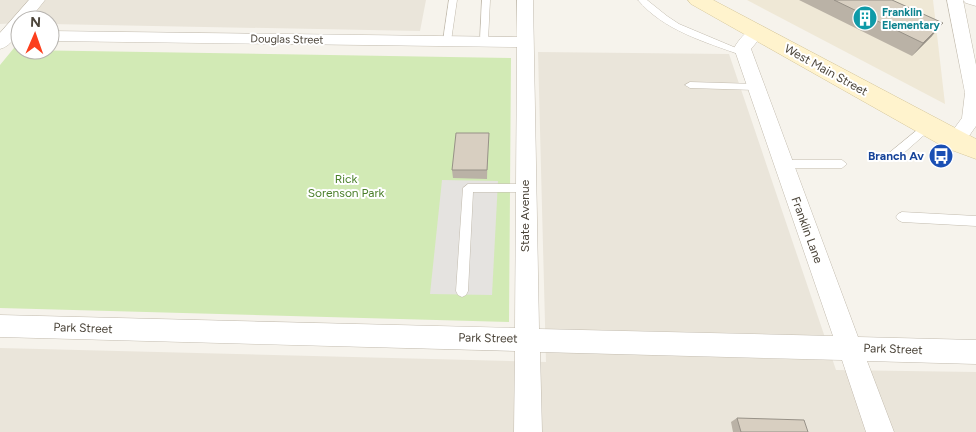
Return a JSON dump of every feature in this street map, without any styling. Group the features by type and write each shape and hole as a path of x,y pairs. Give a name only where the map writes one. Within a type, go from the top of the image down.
{"main road":[{"name":"West Main Street","path":"698,0 966,145 976,156"}],"street":[{"path":"28,10 37,0"},
{"name":"State Avenue","path":"525,0 528,432"},
{"path":"955,0 963,47 973,79 974,93 966,145"},
{"path":"971,0 976,1"},
{"path":"744,53 742,48 757,32"},
{"name":"Douglas Street","path":"60,36 525,42"},
{"name":"Franklin Lane","path":"744,53 880,432"},
{"name":"Park Street","path":"0,326 976,352"}],"lane":[{"path":"448,41 453,0"},
{"path":"484,41 486,0"},
{"path":"642,0 653,11 684,29 744,53"},
{"path":"690,84 756,88"},
{"path":"893,156 928,126"},
{"path":"784,164 842,164"},
{"path":"462,290 468,188 525,188"},
{"path":"902,217 976,221"}],"shaded area":[{"path":"0,0 426,0 420,31 60,24 60,10 10,10 10,24 0,24"},
{"path":"747,0 933,0 945,104"},
{"path":"538,52 729,54 836,370 976,372 976,432 0,432 0,348 546,362"},
{"path":"442,180 498,181 492,295 430,294"}],"green space":[{"name":"Rick Sorenson Park","path":"60,51 511,58 509,322 0,308 0,65 10,53 10,60 60,60"}],"building":[{"path":"834,0 892,0 943,23 923,43"},
{"path":"456,133 489,133 487,170 452,170"},
{"path":"737,418 804,420 808,432 741,432"}],"place":[{"name":"Franklin Elementary","path":"865,18"},
{"name":"Branch Av","path":"941,156"}]}
